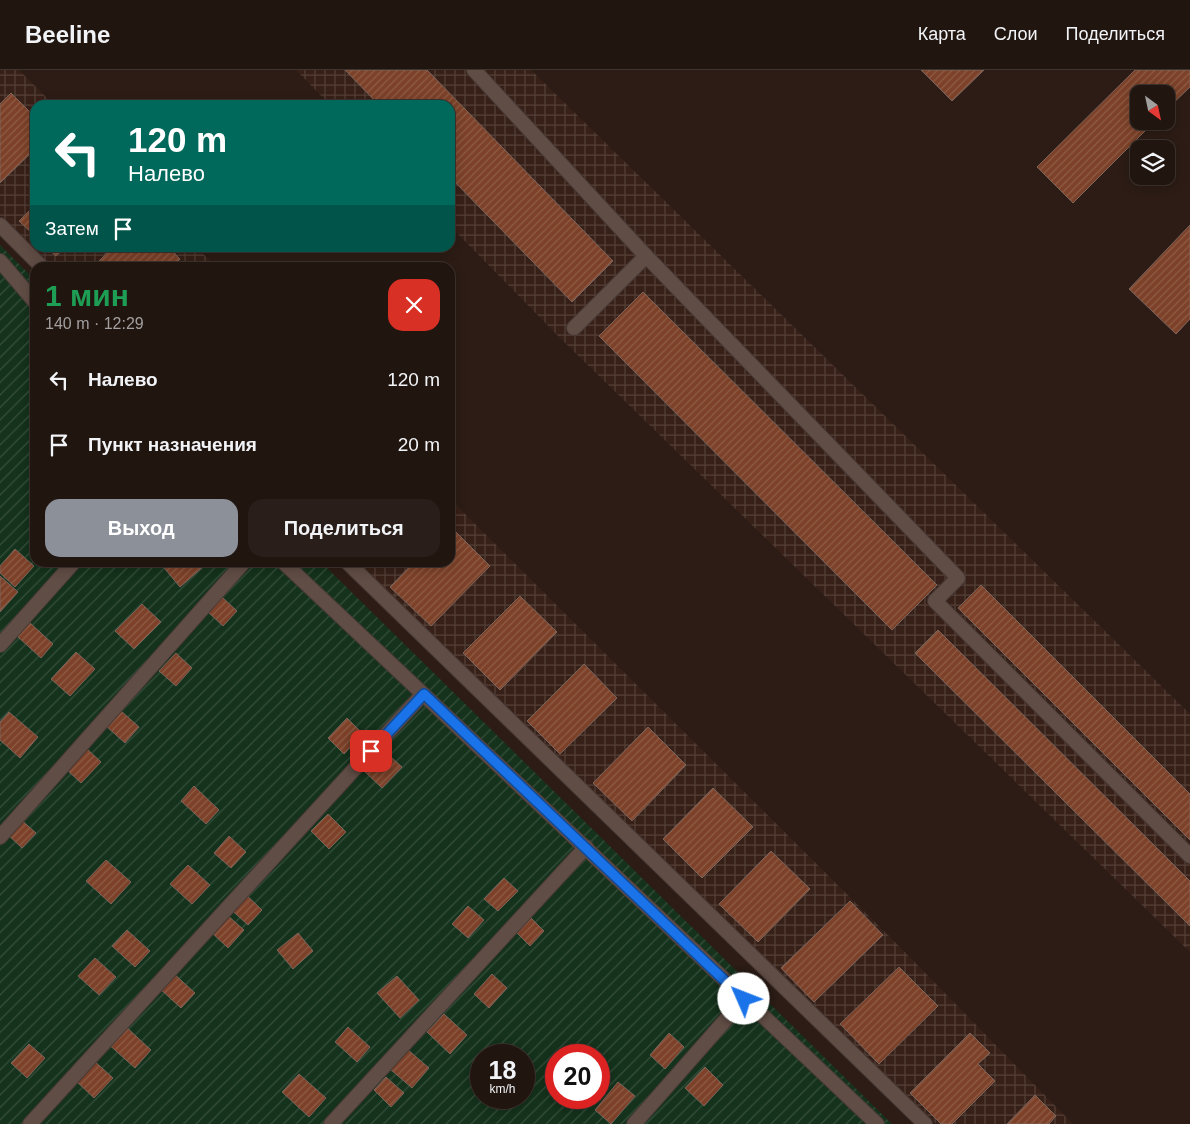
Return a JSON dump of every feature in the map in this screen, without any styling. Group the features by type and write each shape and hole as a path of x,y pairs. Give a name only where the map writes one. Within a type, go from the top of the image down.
{"lane":[{"path":"474,70 646,256 958,578 935,601 1190,856"},
{"path":"0,225 38,262"},
{"path":"574,328 646,256"},
{"path":"0,261 30,296"},
{"path":"0,645 70,567"},
{"path":"0,837 240,567"},
{"path":"288,567 877,1124"},
{"path":"352,567 925,1124"},
{"path":"30,1124 424,694"},
{"path":"331,1124 586,847"},
{"path":"634,1124 744,999"}],"shaded area":[{"path":"0,70 19,70 49,100 30,100 30,245 0,216"},
{"path":"296,70 531,70 1190,714 1190,952 560,338 455,231 455,100 325,100"},
{"path":"37,252 201,252 212,262 48,262"},
{"path":"455,504 896,943 1073,1124 936,1124 361,567 455,567"}],"green space":[{"path":"0,245 30,275 30,567 326,567 892,1124 0,1124"}],"building":[{"path":"345,70 427,70 613,261 572,302 455,182 455,100 374,100"},
{"path":"921,70 984,70 952,101"},
{"path":"1135,70 1190,70 1190,87 1175,101 1175,85 1130,85 1130,130 1146,130 1136,140 1130,140 1130,146 1073,203 1037,167"},
{"path":"11,93 30,112 30,154 0,183 0,104"},
{"path":"30,210 30,231 19,221"},
{"path":"1190,225 1190,319 1176,334 1129,289"},
{"path":"52,252 60,252 56,256"},
{"path":"108,252 173,252 180,259 177,262 98,262"},
{"path":"643,292 937,585 892,630 599,336"},
{"path":"455,531 490,566 431,626 390,587 409,567 455,567"},
{"path":"15,549 30,562 30,567 33,567 15,587 0,573 0,566"},
{"path":"163,567 203,567 180,587"},
{"path":"0,576 18,592 0,612"},
{"path":"981,585 1190,794 1190,840 958,608"},
{"path":"520,596 557,632 500,690 463,653"},
{"path":"222,597 237,611 223,626 208,612"},
{"path":"142,604 161,622 134,649 115,631"},
{"path":"29,622 53,644 41,658 17,636"},
{"path":"938,630 1190,881 1190,926 915,653"},
{"path":"76,652 95,669 70,696 51,679"},
{"path":"176,653 192,668 176,686 159,671"},
{"path":"584,664 617,698 560,754 527,721"},
{"path":"120,710 139,727 125,743 106,726"},
{"path":"9,712 38,737 20,758 0,740 0,722"},
{"path":"347,718 363,734 344,754 328,738"},
{"path":"648,727 686,765 632,821 593,783"},
{"path":"85,747 101,762 81,783 66,769"},
{"path":"381,748 402,767 382,788 362,769"},
{"path":"194,786 219,810 206,824 181,801"},
{"path":"713,788 753,827 702,878 663,839"},
{"path":"328,814 346,832 329,849 311,831"},
{"path":"19,818 36,833 22,848 6,833"},
{"path":"229,836 246,852 231,868 214,853"},
{"path":"771,851 810,889 758,942 719,904"},
{"path":"106,860 131,882 111,904 86,881"},
{"path":"188,865 210,885 192,904 170,884"},
{"path":"504,878 518,891 498,911 484,899"},
{"path":"240,889 262,910 248,925 226,905"},
{"path":"850,901 883,935 814,1002 781,968"},
{"path":"468,906 484,920 468,938 452,924"},
{"path":"226,914 244,930 228,948 210,931"},
{"path":"530,917 544,931 530,946 516,932"},
{"path":"127,930 150,951 135,967 112,946"},
{"path":"298,933 313,951 293,969 277,950"},
{"path":"95,958 116,977 99,995 78,976"},
{"path":"899,967 938,1006 879,1064 840,1024"},
{"path":"172,972 195,993 181,1008 158,987"},
{"path":"492,974 507,988 489,1008 474,994"},
{"path":"397,976 419,1000 400,1018 377,993"},
{"path":"444,1014 467,1035 450,1054 427,1032"},
{"path":"123,1024 151,1050 135,1068 106,1042"},
{"path":"348,1027 370,1047 357,1062 335,1042"},
{"path":"669,1033 684,1047 665,1069 650,1055"},
{"path":"970,1033 990,1053 978,1064 995,1081 952,1124 941,1124 910,1093"},
{"path":"29,1044 45,1058 27,1078 11,1063"},
{"path":"407,1049 429,1068 412,1088 390,1069"},
{"path":"92,1059 113,1078 94,1098 74,1079"},
{"path":"705,1067 723,1085 704,1106 685,1088"},
{"path":"299,1074 326,1098 309,1117 282,1092"},
{"path":"386,1077 404,1093 391,1107 374,1090"},
{"path":"618,1082 635,1096 611,1124 595,1110 610,1109 610,1092"},
{"path":"1035,1095 1056,1116 1049,1124 1007,1124"}],"route":[{"path":"371,751 424,694 744,999"}]}
